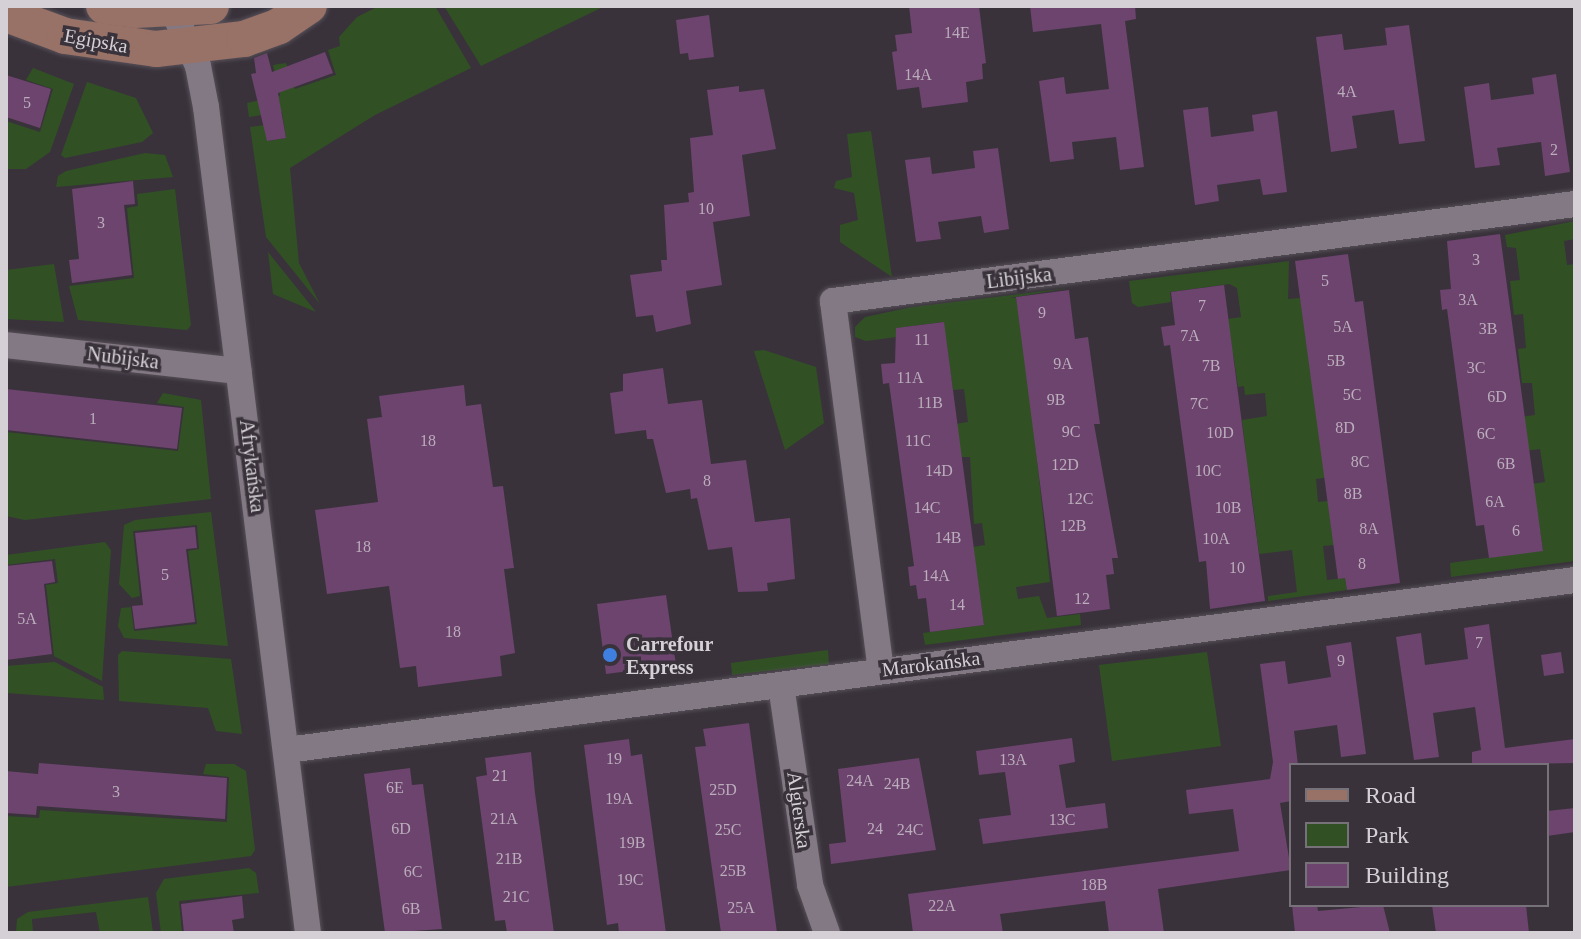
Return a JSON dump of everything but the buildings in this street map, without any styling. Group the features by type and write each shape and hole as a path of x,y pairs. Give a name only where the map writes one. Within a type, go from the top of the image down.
{"street":[{"name":"Egipska","path":"104,6 211,6"},
{"name":"Egipska","path":"6,14 95,42 191,47 254,36 309,6"},
{"name":"Afrykańska","path":"172,8 191,47 206,107 308,933"},
{"name":"Libijska","path":"881,671 833,301 1575,204"},
{"name":"Nubijska","path":"6,345 239,371"},
{"name":"Marokańska","path":"287,750 1575,580"},
{"name":"Algierska","path":"781,685 810,885 827,933"}],"green space":[{"path":"379,6 435,6 471,68 375,115 290,168 299,263 320,304 266,237 250,127 265,125 268,141 286,138 282,112 249,117 247,103 280,96 273,65 286,63 295,89 336,75 328,50 340,46 339,37 357,17"},
{"path":"444,6 605,6 481,66"},
{"path":"33,68 74,84 50,152 26,169 6,169 6,121 40,132 53,89 26,80"},
{"path":"87,82 136,98 153,133 142,142 65,158 61,155"},
{"path":"871,131 892,277 840,242 840,225 858,220 854,193 834,188 836,181 852,177 847,134"},
{"path":"145,153 165,155 173,177 56,187 58,176 66,171"},
{"path":"175,189 191,325 187,330 78,320 69,286 134,278 127,208 138,206 137,194"},
{"path":"1575,221 1575,239 1564,241 1567,265 1575,264 1575,561 1451,577 1450,563 1543,550 1538,517 1524,519 1519,486 1545,482 1540,449 1516,452 1511,418 1535,415 1532,383 1522,383 1518,349 1526,348 1523,314 1514,315 1510,281 1520,280 1516,248 1507,247 1505,235"},
{"path":"268,252 316,312 273,294"},
{"path":"1289,261 1288,299 1300,298 1339,476 1316,479 1318,502 1328,501 1334,545 1323,546 1327,580 1345,578 1347,590 1268,601 1268,596 1297,592 1292,550 1259,554 1251,488 1237,490 1232,455 1246,453 1242,420 1267,416 1265,393 1245,395 1244,386 1238,387 1233,353 1219,354 1215,321 1241,317 1237,288 1229,284 1170,292 1171,302 1138,307 1132,303 1129,281"},
{"path":"54,264 64,322 6,319 6,270"},
{"path":"1069,288 1010,298 1016,298 1025,346 1050,582 1016,587 1018,599 1039,596 1047,618 1080,614 1081,625 925,645 923,633 984,625 973,547 985,545 982,523 974,524 970,457 961,457 943,426 968,422 964,389 953,390 943,322 897,328 897,337 866,341 855,337 855,327 865,317 912,307"},
{"path":"764,350 816,367 824,423 785,450 754,351"},
{"path":"163,393 201,400 211,499 25,520 6,516 6,432 178,451 184,407 157,403"},
{"path":"211,512 228,646 124,638 118,626 121,608 131,607 134,631 197,624 188,551 199,549 197,525 133,531 140,596 132,598 119,584 124,525 135,520"},
{"path":"105,542 111,550 102,681 54,656 46,585 58,583 55,559 6,565 6,555"},
{"path":"828,650 829,664 732,675 731,663"},
{"path":"122,651 231,659 242,734 216,731 208,708 119,701 118,655"},
{"path":"1207,652 1221,746 1112,761 1099,665"},
{"path":"55,662 103,687 104,700 6,693 6,666"},
{"path":"206,764 234,764 246,771 255,850 251,856 6,887 6,816 39,818 40,810 227,822 229,777 203,774"},
{"path":"249,868 256,873 259,893 179,901 182,933 161,933 156,893 164,879"},
{"path":"148,897 153,933 100,933 96,912 32,919 33,933 16,933 17,919 28,912"}],"place":[{"name":"Carrefour Express","path":"610,655"}]}
